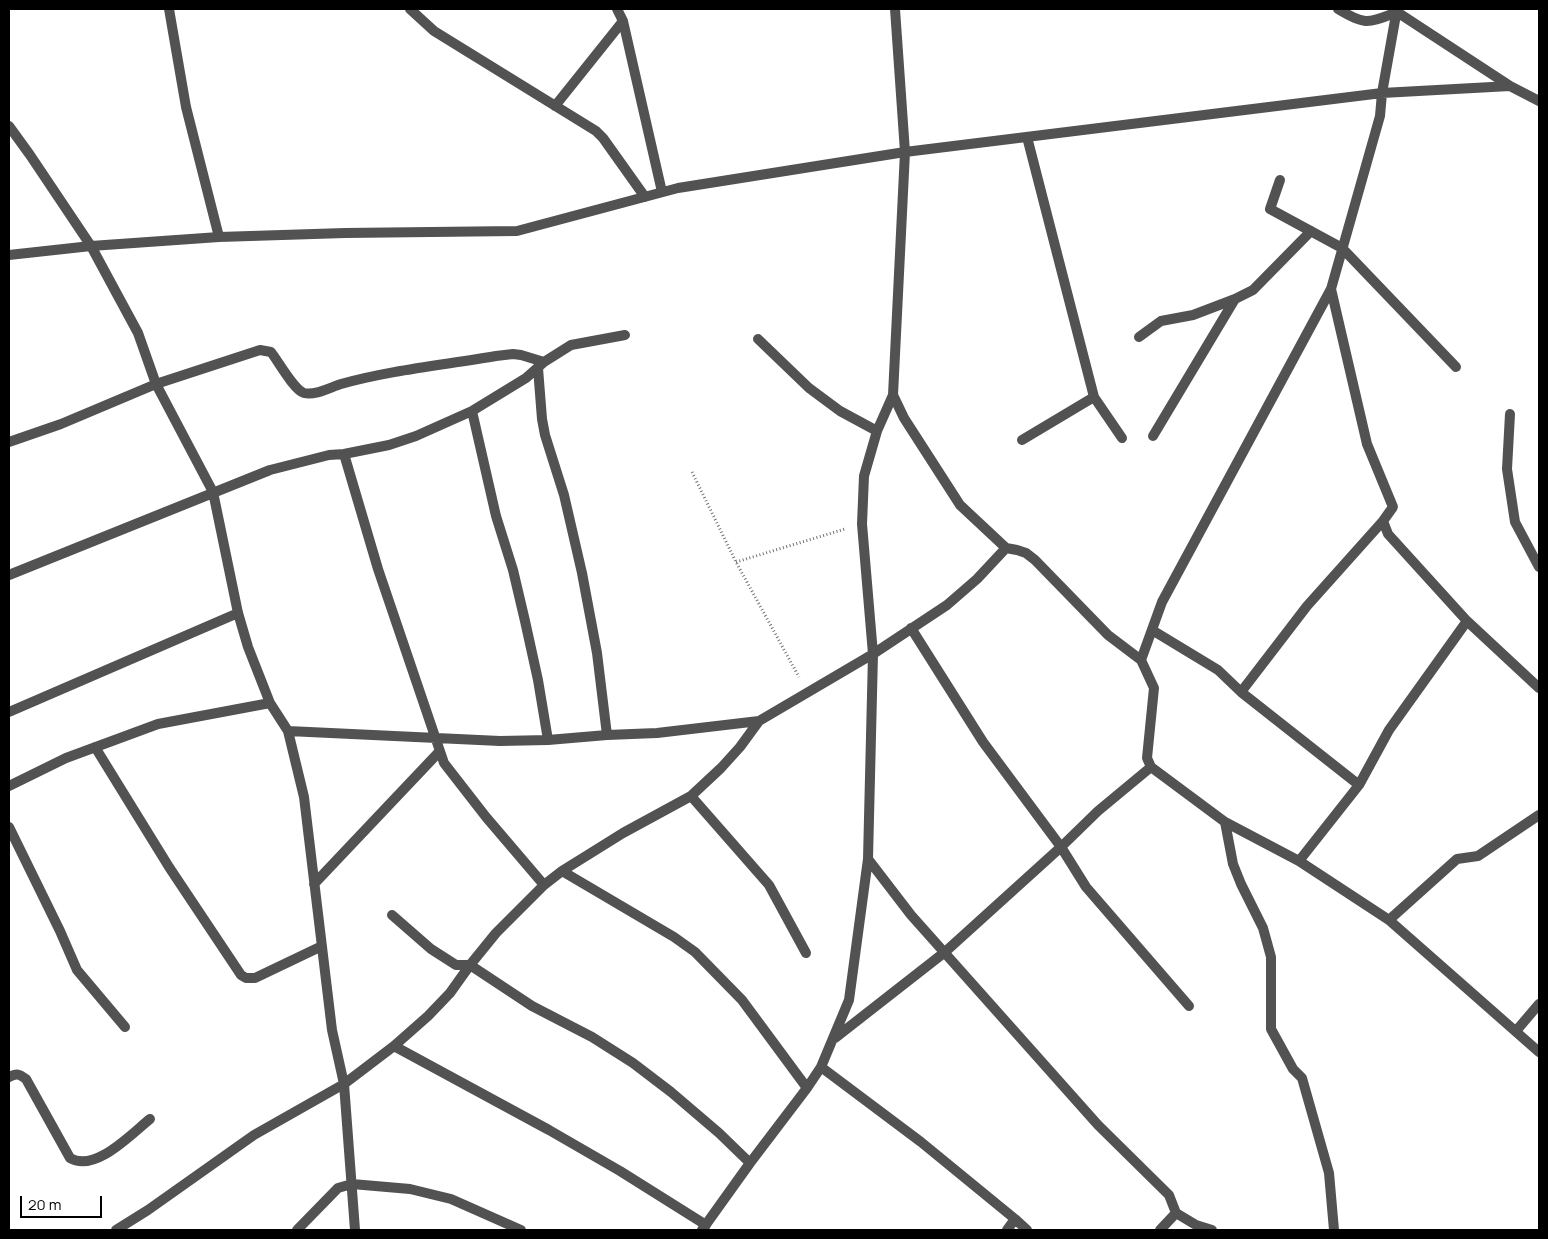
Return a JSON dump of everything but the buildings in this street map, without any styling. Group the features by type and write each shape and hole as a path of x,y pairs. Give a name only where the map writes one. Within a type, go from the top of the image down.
{"street":[{"path":"168,9 186,107 220,237"},
{"path":"410,9 434,30 596,131 645,197"},
{"path":"616,9 623,21 662,192"},
{"path":"394,1046 549,1130 620,1172 704,1228 821,1067 849,1000 868,859 873,654 862,524 864,476 877,431 893,395 905,152 895,9"},
{"path":"1338,9 1365,22 1397,10"},
{"path":"1397,10 1510,86 1539,101"},
{"path":"1141,660 1162,602 1330,289 1380,116 1382,92 1397,10"},
{"path":"555,106 623,21"},
{"path":"9,255 91,246 220,237 517,231 678,188 905,152 1382,92 1510,86"},
{"path":"9,126 91,246 138,333 156,384 213,492 238,614 248,647 270,702 288,731 304,797 332,1030 344,1084 355,1230"},
{"path":"1027,136 1094,397 1122,438"},
{"path":"1280,180 1270,209 1342,248 1456,367"},
{"path":"1139,337 1161,321 1193,315 1253,290 1310,231"},
{"path":"1241,692 1307,606 1383,521 1392,507 1367,444 1330,289"},
{"path":"1153,436 1235,299"},
{"path":"9,574 213,492 287,465 389,445 416,436 472,411 526,378 541,365 571,345 624,335"},
{"path":"758,339 809,388 840,411 877,431"},
{"path":"9,442 61,424 156,384 260,350 271,352 296,388 303,393 311,393 376,375 513,354 522,355 541,365"},
{"path":"541,365 542,419 545,435 564,495 582,573 597,653 607,735"},
{"path":"893,395 904,418 960,505 1006,548 1017,550 1035,560 1108,635 1141,660 1154,688 1147,758 1151,768 1226,822 1300,860 1389,920 1539,1052"},
{"path":"1022,440 1094,397"},
{"path":"472,411 496,516 513,570 525,621 538,680 548,740"},
{"path":"1510,414 1507,469 1516,522 1539,567"},
{"path":"344,454 378,569 434,739 444,763 544,885"},
{"path":"1383,521 1388,534 1467,621 1539,688"},
{"path":"288,731 395,735 434,739 548,740 657,733 759,721 873,654 953,601 1006,548"},
{"path":"9,712 238,614"},
{"path":"1300,860 1359,785 1390,730 1467,621"},
{"path":"911,628 982,742 1061,847 1086,887 1189,1006"},
{"path":"1152,630 1218,670 1241,692 1359,785"},
{"path":"9,786 66,758 158,724 270,702"},
{"path":"116,1230 148,1210 254,1135 344,1084 394,1046 428,1016 450,993 470,965 511,917 544,885 562,870 623,833 691,796 721,768 740,747 759,721"},
{"path":"95,747 169,866 241,975 246,978 255,978 322,946"},
{"path":"314,884 439,752"},
{"path":"833,1039 944,952 1061,847 1098,811 1151,768"},
{"path":"691,796 768,885 806,953"},
{"path":"1389,920 1457,859 1478,856 1539,814"},
{"path":"1226,822 1240,884 1263,928 1271,957 1271,1029 1293,1069 1302,1078 1329,1173 1334,1230"},
{"path":"9,827 78,970 125,1027"},
{"path":"868,859 911,915 1098,1125 1169,1195 1176,1213 1196,1225 1212,1230"},
{"path":"562,870 674,937 695,952 742,1000 807,1088"},
{"path":"392,914 431,949 456,965 470,965 532,1006 592,1037 633,1063 672,1092 750,1163"},
{"path":"1516,1031 1539,1004"},
{"path":"821,1067 921,1142 1027,1230"},
{"path":"9,1076 19,1074 26,1079 70,1158 76,1161 82,1162 106,1155 150,1119"},
{"path":"297,1230 338,1188 352,1184 410,1189 451,1199 521,1230"},
{"path":"1160,1230 1176,1213"},
{"path":"1007,1230 1015,1219"}],"path":[{"path":"692,472 736,562 808,693"},
{"path":"736,562 862,524"}]}
